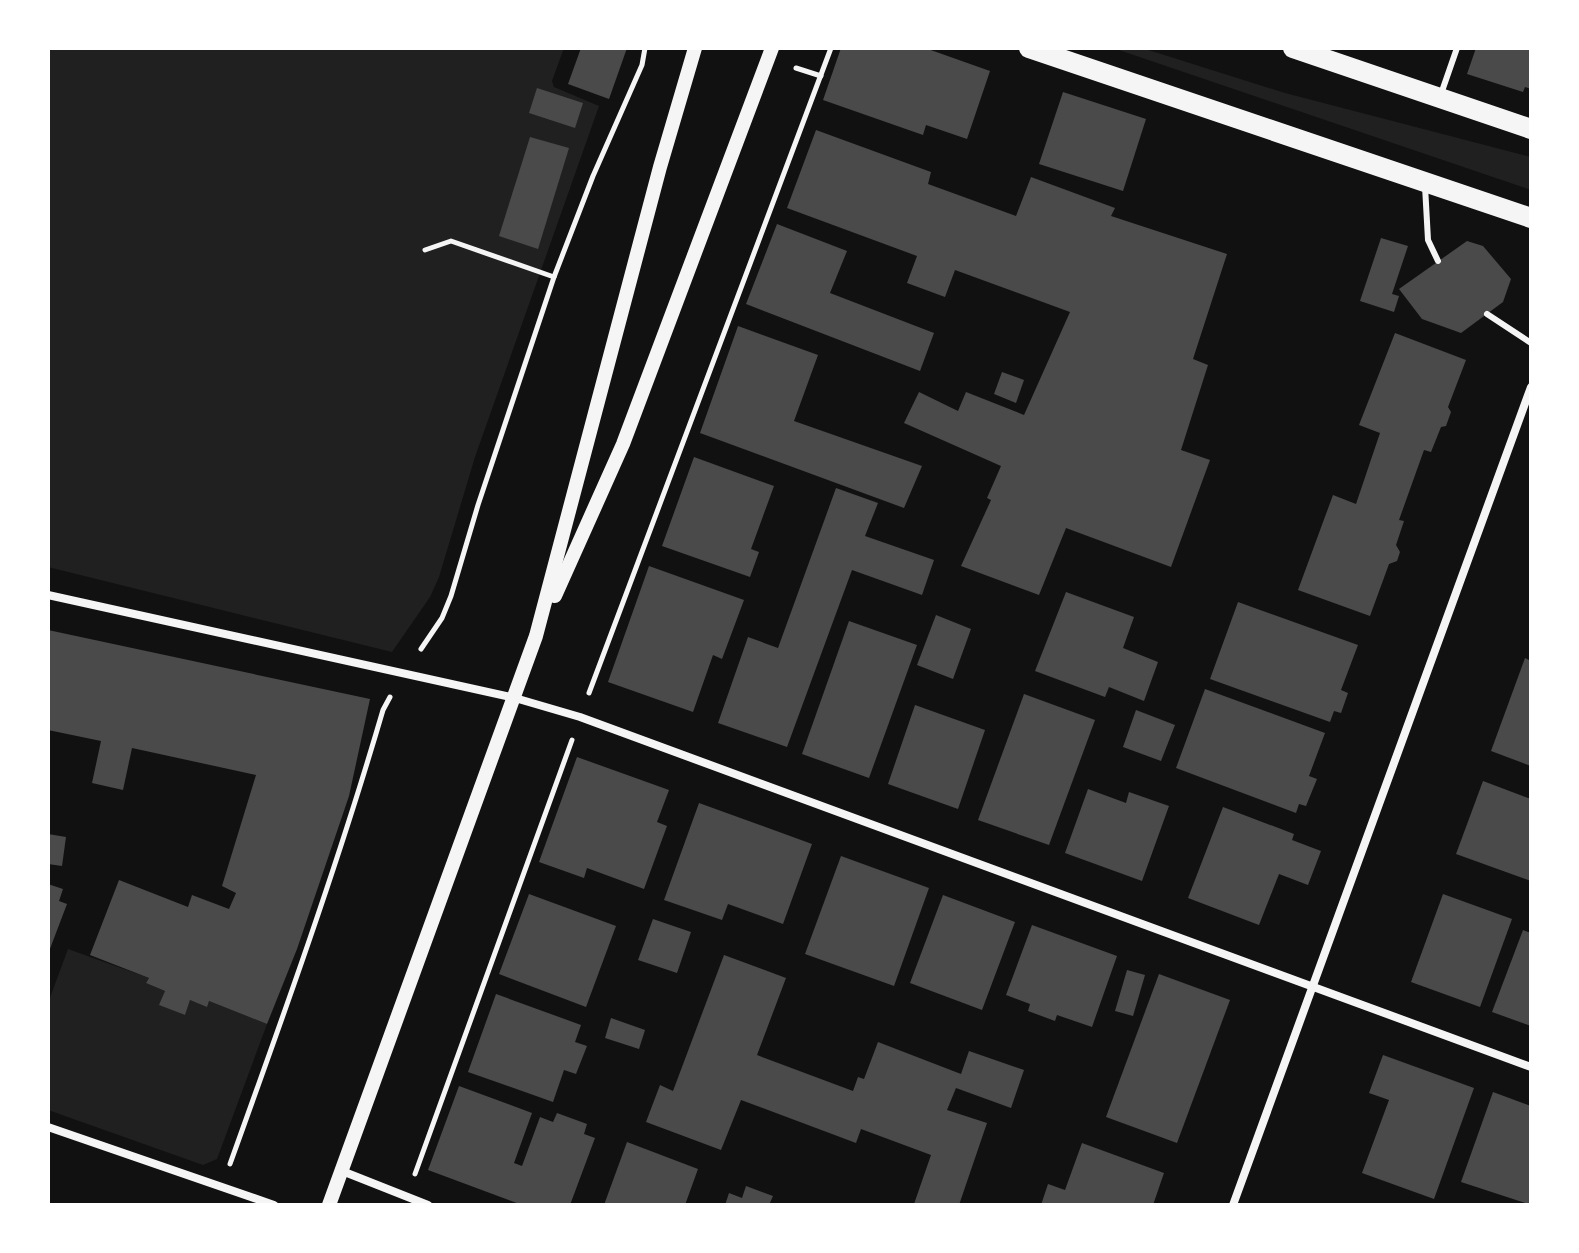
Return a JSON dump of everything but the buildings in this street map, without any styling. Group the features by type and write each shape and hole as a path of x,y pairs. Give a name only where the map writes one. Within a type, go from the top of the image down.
{"main road":[{"path":"1029,48 1531,218"},
{"path":"1293,48 1531,129"}],"street":[{"path":"329,1205 536,636 660,167 695,48"},
{"path":"536,636 623,444 772,48"},
{"path":"1233,1205 1531,387"},
{"path":"48,595 515,698 580,717 1531,1067"},
{"path":"48,1127 274,1205"},
{"path":"342,1171 428,1205"}],"lane":[{"path":"1439,98 1457,48"},
{"path":"1424,182 1428,240 1438,261"},
{"path":"1487,314 1531,343"}],"path":[{"path":"222,1187 319,914 383,710 402,675 442,618 451,596 554,277 593,176 642,65 645,48"},
{"path":"406,1197 580,717 831,48"},
{"path":"425,250 451,241 554,277"}],"shaded area":[{"path":"48,48 564,48 552,81 554,87 599,106 475,457 439,577 430,597 392,652 48,567"},
{"path":"1113,48 1142,48 1285,93 1531,157 1531,190"},
{"path":"68,949 149,978 146,983 165,991 160,1005 185,1015 190,1000 206,1006 209,1001 267,1024 217,1159 203,1165 48,1110 48,1003"}]}
